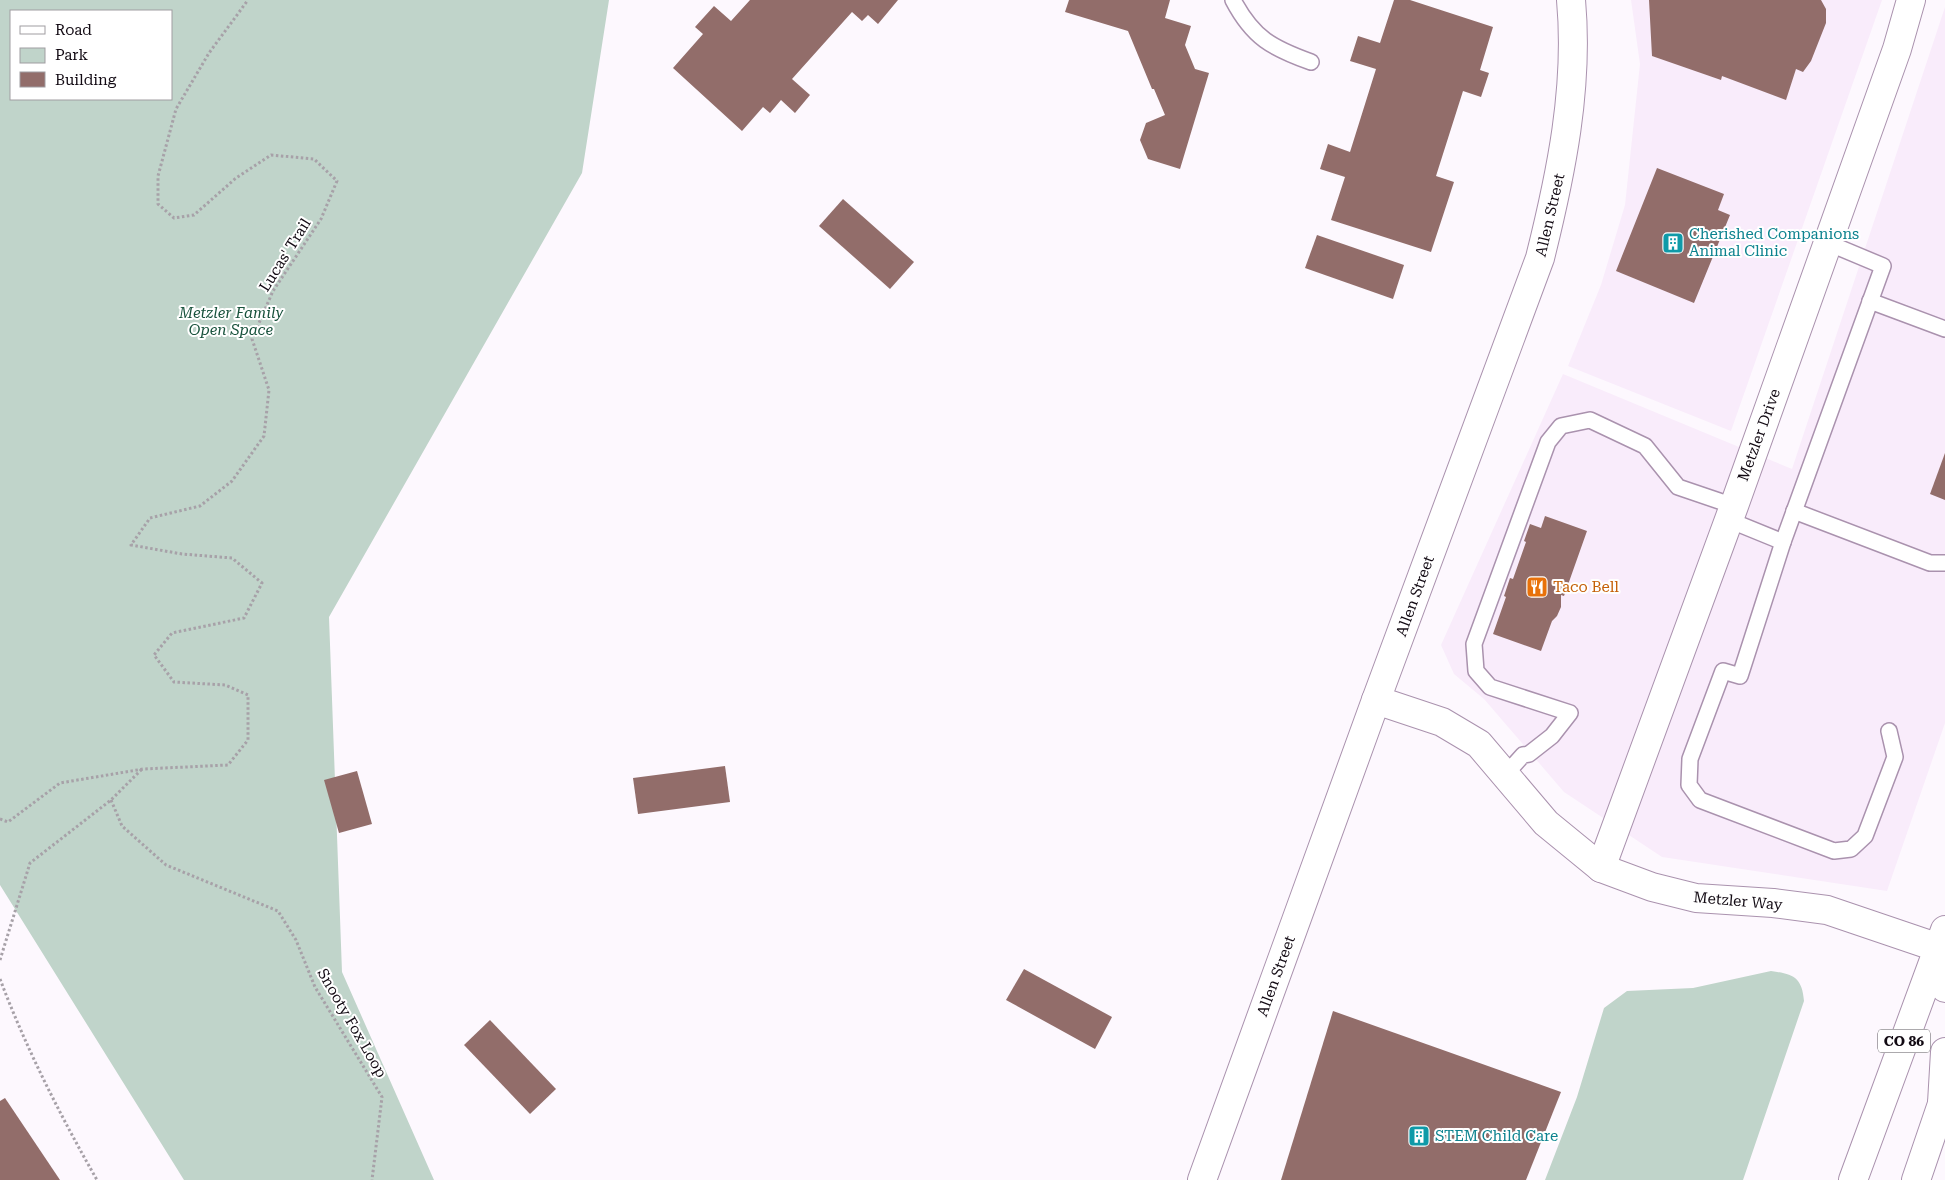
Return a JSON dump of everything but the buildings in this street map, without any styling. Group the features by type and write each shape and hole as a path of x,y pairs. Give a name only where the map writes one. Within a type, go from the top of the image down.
{"main road":[{"name":"Allen Street","path":"1202,1180 1376,700 1540,258 1558,183 1569,118 1573,25 1571,0"},
{"name":"Metzler Drive","path":"1601,868 1732,513 1897,49 1911,0"},
{"name":"Metzler Way","path":"1376,700 1442,722 1479,744 1546,823 1601,868 1652,887 1696,898 1772,903 1827,910 1942,939"},
{"path":"1942,939 1945,988"},
{"name":"CO 86","path":"1853,1180 1942,939"},
{"path":"1916,1180 1944,1099 1945,1052"}],"lane":[{"path":"1233,0 1255,33 1265,41 1280,51 1311,62"},
{"path":"1828,243 1883,266 1782,542 1740,676 1723,671 1690,759 1689,785 1700,800 1834,852 1851,850 1865,836 1896,757 1889,731"},
{"path":"1870,301 1945,329"},
{"path":"1506,775 1523,756 1529,754 1552,736 1570,713 1490,687 1476,671 1474,644 1548,442 1561,426 1590,420 1645,446 1678,487 1732,513 1782,542"},
{"path":"1794,511 1930,563 1945,563"}],"path":[{"name":"Lucas' Trail","path":"143,769 228,766 248,740 248,694 225,684 174,682 154,655 172,633 244,618 262,584 232,558 182,554 131,546 150,518 200,506 232,481 264,436 269,390 252,339 273,290 321,219 337,180 314,159 272,155 236,178 194,215 174,218 158,204 158,176 176,109 208,53 248,0"},
{"path":"0,960 30,863 111,800 143,769"},
{"path":"0,819 8,822 60,783 143,769"},
{"name":"Snooty Fox Loop","path":"111,800 122,826 166,865 278,911 296,940 315,987 382,1097 372,1180"},
{"path":"0,978 20,1032 79,1150 97,1180"}],"shaded area":[{"path":"1631,0 1882,0 1731,431 1568,366 1601,285 1625,205 1640,64"},
{"path":"1945,7 1945,723 1887,891 1662,857 1564,792 1484,699 1454,674 1441,645 1563,374 1792,469"}],"green space":[{"name":"Metzler Family Open Space","path":"0,0 609,0 582,173 329,617 342,972 434,1180 184,1180 0,885"},
{"path":"1771,971 1791,975 1795,978 1801,987 1804,1001 1743,1180 1545,1180 1577,1097 1604,1008 1627,991 1693,988"}],"place":[{"name":"Cherished Companions Animal Clinic","path":"1673,243"},
{"name":"Taco Bell","path":"1537,587"},
{"name":"STEM Child Care","path":"1419,1136"}]}
